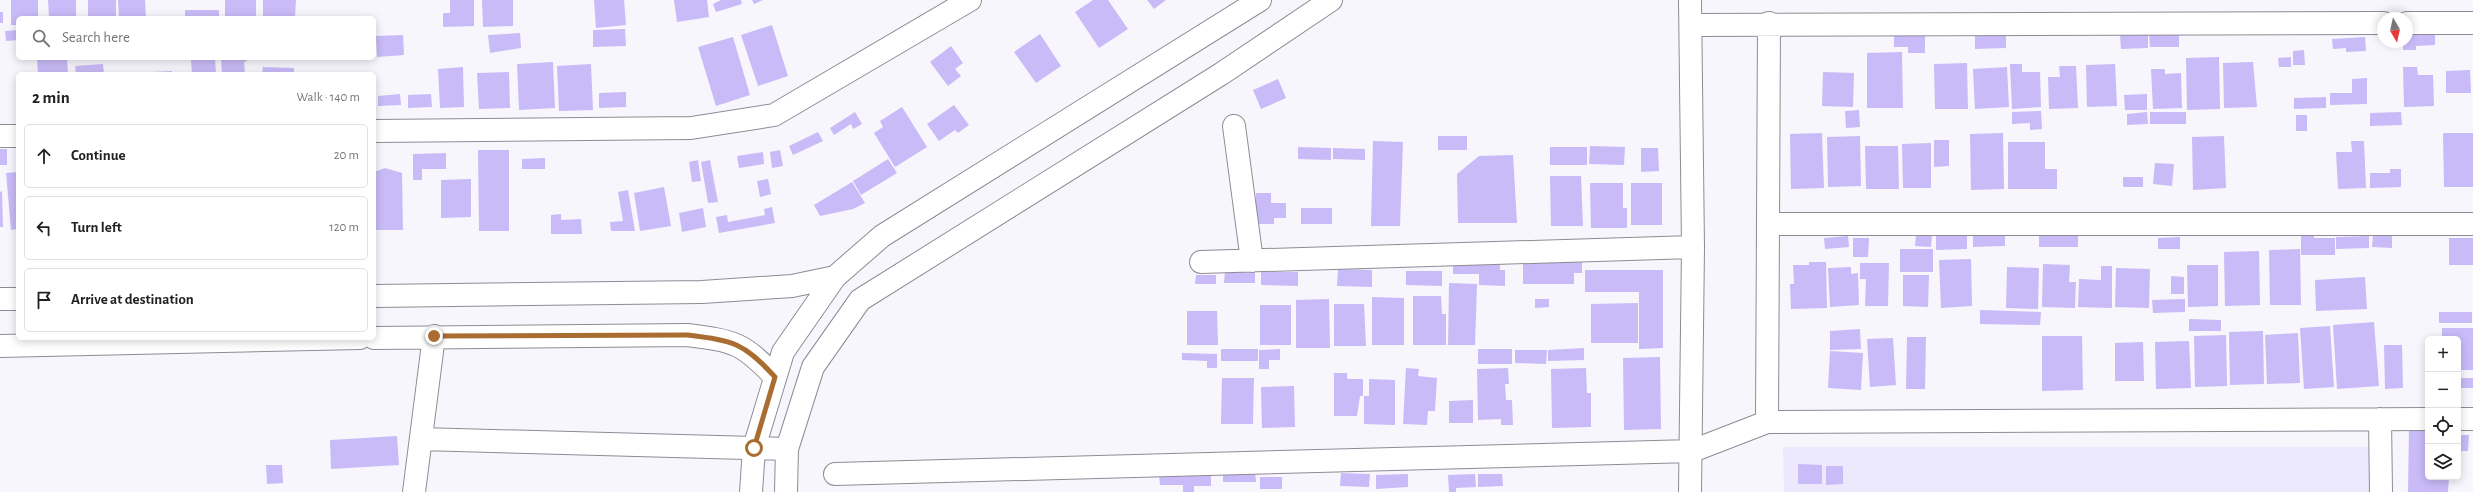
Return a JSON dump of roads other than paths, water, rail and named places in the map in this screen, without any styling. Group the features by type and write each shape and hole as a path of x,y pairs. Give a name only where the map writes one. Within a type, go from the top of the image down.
{"street":[{"path":"376,131 691,128 774,115 970,0"},
{"path":"752,492 754,448 783,352 835,277 882,236 1260,0"},
{"path":"786,492 787,450 813,367 860,300 1221,74 1331,0"},
{"path":"1690,0 1693,247 1692,451 1690,492"},
{"path":"1691,25 2377,23"},
{"path":"2413,23 2473,23"},
{"path":"1767,422 1769,24"},
{"path":"1234,126 1252,261"},
{"path":"0,136 16,136"},
{"path":"1768,224 2473,224"},
{"path":"1201,262 1693,247"},
{"path":"376,296 702,292 792,286 835,277"},
{"path":"0,299 16,299"},
{"path":"376,338 434,336 687,335 719,339 741,346 754,354 775,377"},
{"path":"414,492 434,336"},
{"path":"0,346 270,340"},
{"path":"834,474 1692,451 1767,422 2425,419"},
{"path":"2461,419 2473,419"},
{"path":"2380,420 2381,492"},
{"path":"421,439 787,450"}]}
